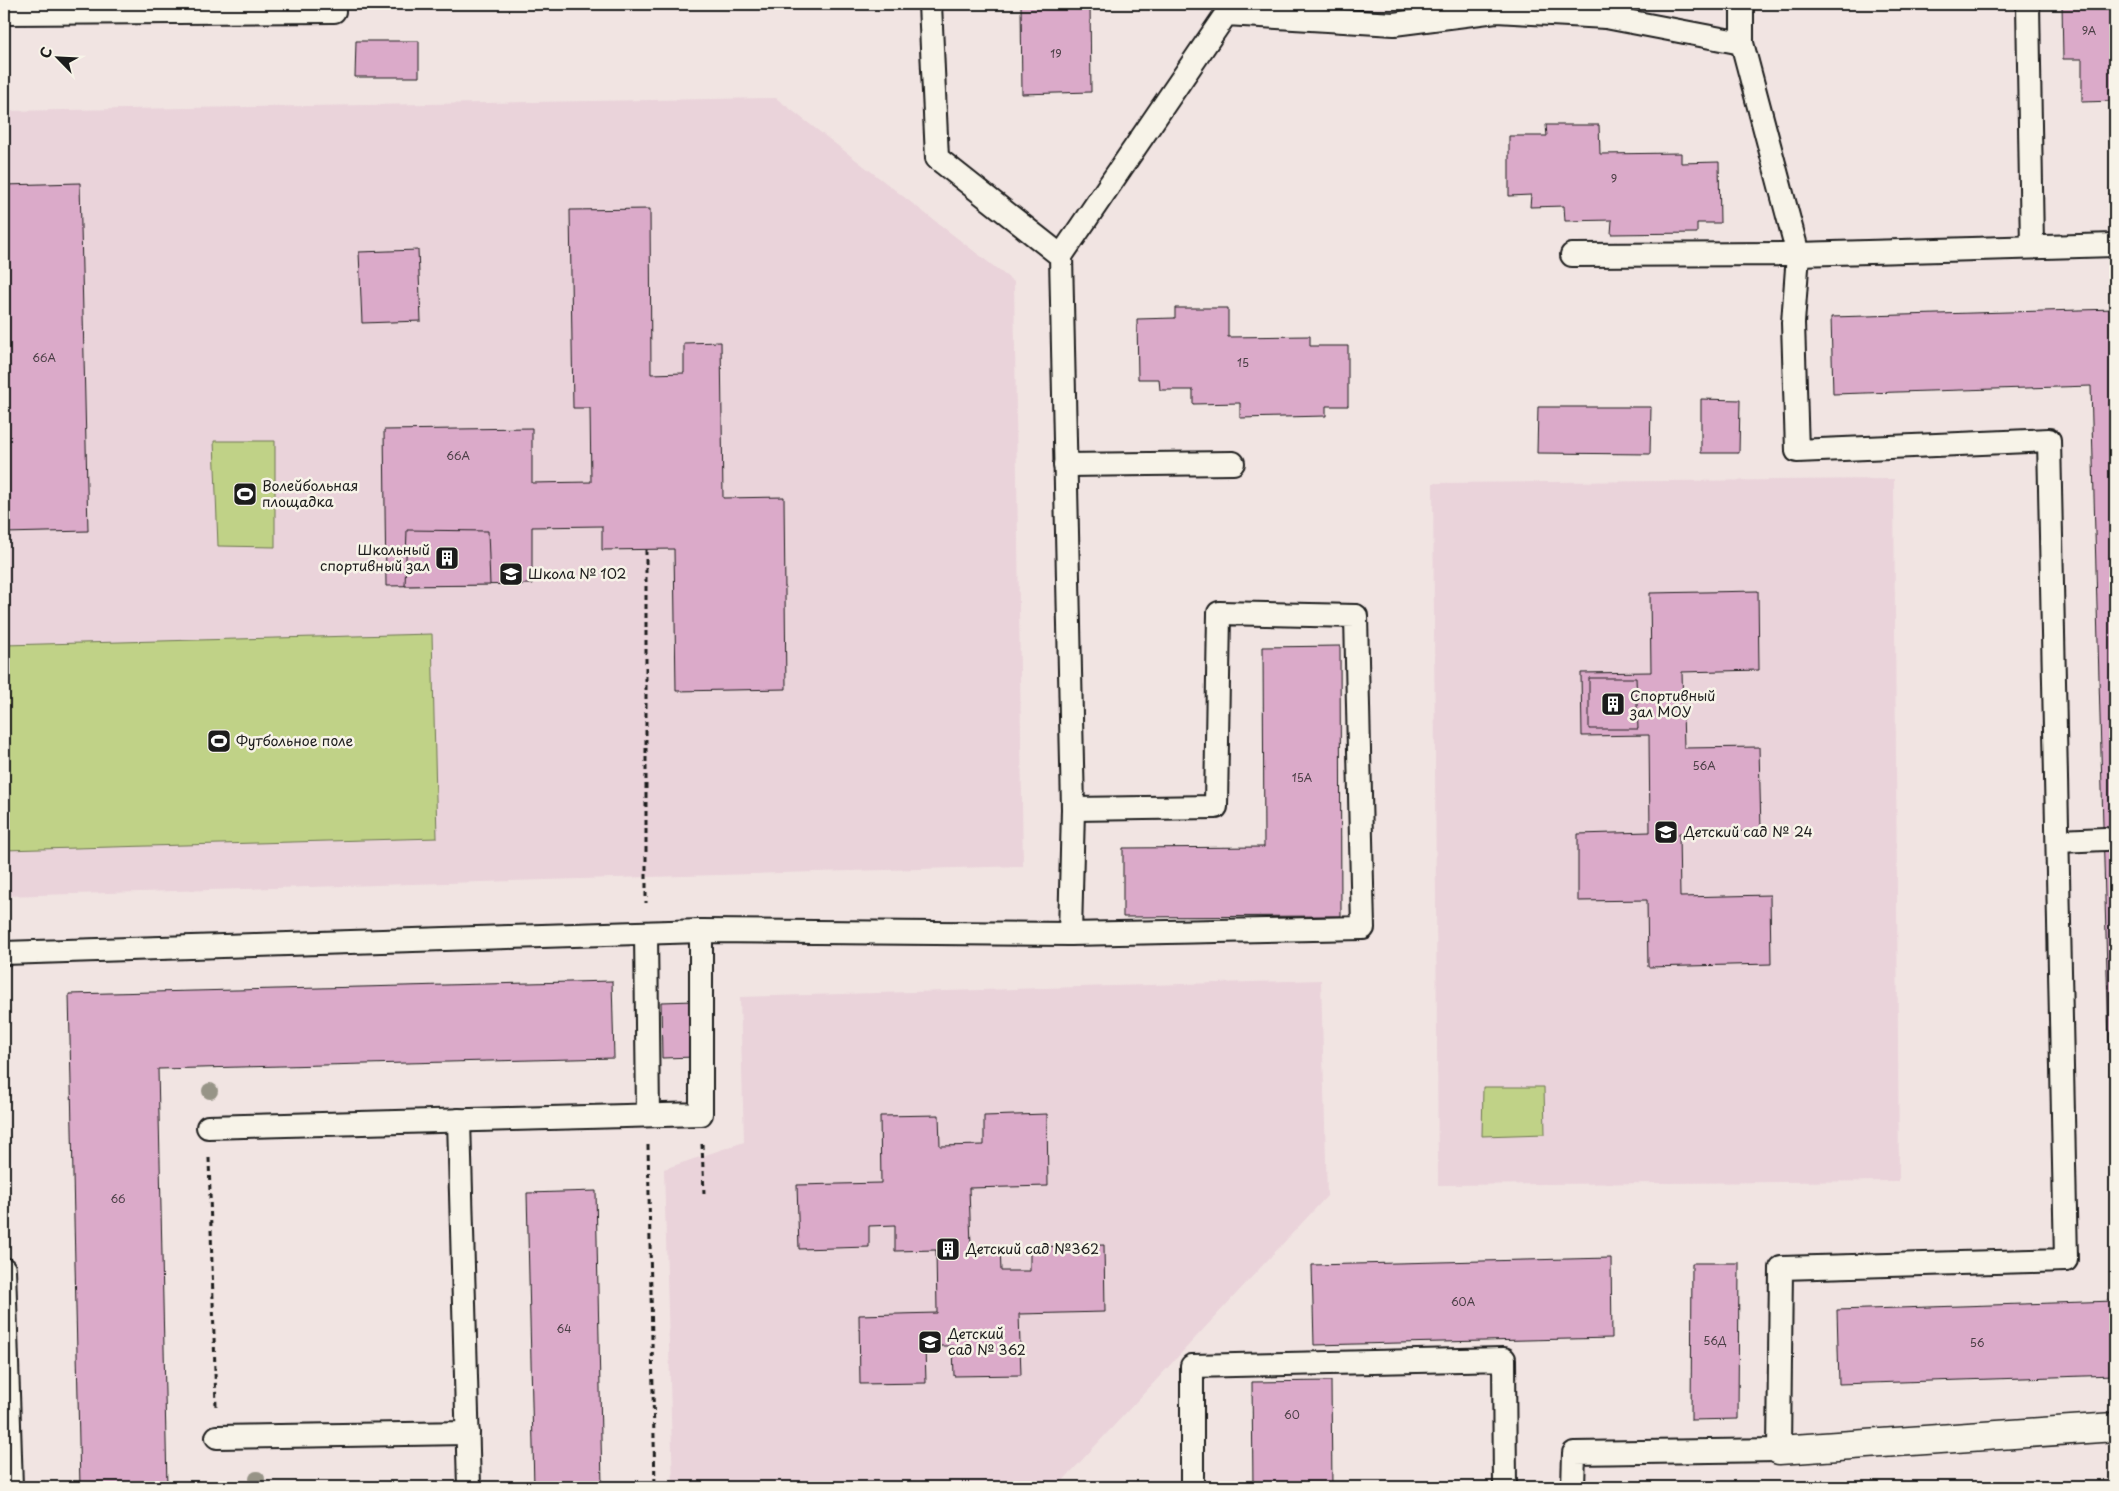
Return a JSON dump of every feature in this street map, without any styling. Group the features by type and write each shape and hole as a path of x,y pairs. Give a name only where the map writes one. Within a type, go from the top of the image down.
{"street":[{"path":"1779,1450 2115,1426"}],"lane":[{"path":"4,13 111,8 334,11 334,4"},
{"path":"930,4 937,158 1061,256"},
{"path":"1574,1487 1574,1453 1779,1450 1781,1268 2066,1260 2059,841 2049,440 1798,451 1793,323 1798,254 1742,43 1742,4"},
{"path":"2028,4 2032,248"},
{"path":"1070,934 1073,808 1061,256 1226,14 1394,24 1496,11 1601,10 1742,43"},
{"path":"1572,255 1798,254 2115,245"},
{"path":"1066,465 1233,463"},
{"path":"4,953 701,931 1070,934 1363,928 1356,616 1218,613 1216,807 1073,808"},
{"path":"2059,841 2104,839"},
{"path":"208,1127 701,1114 701,931"},
{"path":"646,933 648,1115"},
{"path":"459,1120 469,1487"},
{"path":"4,1269 6,1426 12,1487"},
{"path":"1192,1487 1192,1366 1504,1359 1505,1487"},
{"path":"217,1437 468,1433"}],"path":[{"path":"646,550 646,933"},
{"path":"701,1114 704,1194"},
{"path":"648,1115 655,1487"},
{"path":"208,1127 217,1437"}],"shaded area":[{"name":"Школа № 102","path":"776,98 1014,282 1023,866 4,896 4,111"},
{"name":"Детский сад № 24","path":"1894,479 1899,1181 1438,1185 1433,483"},
{"name":"Детский сад № 362","path":"1321,980 1327,1196 1057,1487 673,1487 664,1169 744,1142 740,997"}],"green space":[{"name":"Волейбольная площадка","path":"214,441 275,441 275,547 218,546"},
{"name":"Футбольное поле","path":"432,634 437,838 4,850 4,645"},
{"path":"1483,1087 1544,1087 1545,1134 1482,1136"}],"building":[{"path":"1021,4 1090,4 1091,92 1022,94"},
{"path":"2062,4 2115,4 2115,101 2082,102 2082,59 2063,59"},
{"path":"356,41 419,41 419,77 355,77"},
{"path":"1546,125 1599,125 1600,154 1681,153 1681,163 1719,162 1720,223 1697,223 1697,233 1611,234 1612,220 1565,221 1564,206 1530,207 1531,195 1509,196 1509,136 1547,136"},
{"path":"80,183 88,531 4,533 4,185"},
{"path":"650,209 651,374 684,373 684,343 721,342 723,498 784,497 786,689 676,691 674,549 602,550 602,526 532,527 532,584 386,586 384,430 532,428 532,483 591,482 590,408 573,408 570,210"},
{"path":"418,250 421,321 362,323 359,252"},
{"path":"1175,308 1228,308 1228,337 1310,336 1310,346 1348,346 1348,406 1326,406 1326,416 1240,418 1240,403 1193,404 1193,390 1160,390 1159,379 1138,379 1137,319 1175,318"},
{"path":"2115,309 2115,1264 2091,386 1833,394 1831,317"},
{"path":"1701,399 1740,400 1739,453 1701,453"},
{"path":"1538,407 1651,407 1650,454 1537,453"},
{"name":"Школьный спортивный зал","path":"407,530 488,531 490,585 405,586"},
{"path":"1758,591 1759,670 1682,672 1684,748 1759,747 1761,831 1679,833 1680,897 1770,895 1771,964 1648,967 1647,900 1578,901 1578,834 1650,832 1649,735 1582,736 1581,673 1651,672 1650,593"},
{"path":"1340,646 1341,916 1123,917 1123,848 1264,847 1263,647"},
{"name":"Спортивный зал МОУ","path":"1589,678 1636,678 1638,729 1589,729"},
{"path":"612,981 614,1058 158,1069 167,1487 80,1487 69,994"},
{"path":"695,1001 696,1057 662,1058 661,1002"},
{"name":"Детский сад №362","path":"1047,1114 1048,1186 969,1188 971,1246 1000,1246 1001,1271 1030,1271 1030,1247 1104,1245 1105,1312 1019,1314 1021,1375 954,1376 953,1346 925,1346 926,1383 860,1384 859,1315 937,1313 936,1250 895,1251 895,1225 869,1226 869,1247 799,1249 797,1185 881,1183 880,1116 939,1115 940,1146 984,1145 984,1116"},
{"path":"596,1191 602,1487 534,1487 527,1193"},
{"path":"1611,1258 1612,1338 1314,1345 1312,1265"},
{"path":"1692,1263 1739,1263 1738,1419 1691,1420"},
{"path":"2115,1301 2115,1375 1839,1384 1837,1310"},
{"path":"1331,1381 1332,1487 1253,1487 1252,1382"}],"place":[{"name":"Волейбольная площадка","path":"245,494"},
{"name":"Школьный спортивный зал","path":"447,558"},
{"name":"Школа № 102","path":"511,574"},
{"name":"Спортивный зал МОУ","path":"1613,704"},
{"name":"Футбольное поле","path":"219,741"},
{"name":"Детский сад № 24","path":"1666,832"},
{"name":"Детский сад №362","path":"948,1249"},
{"name":"Детский сад № 362","path":"930,1342"}]}
